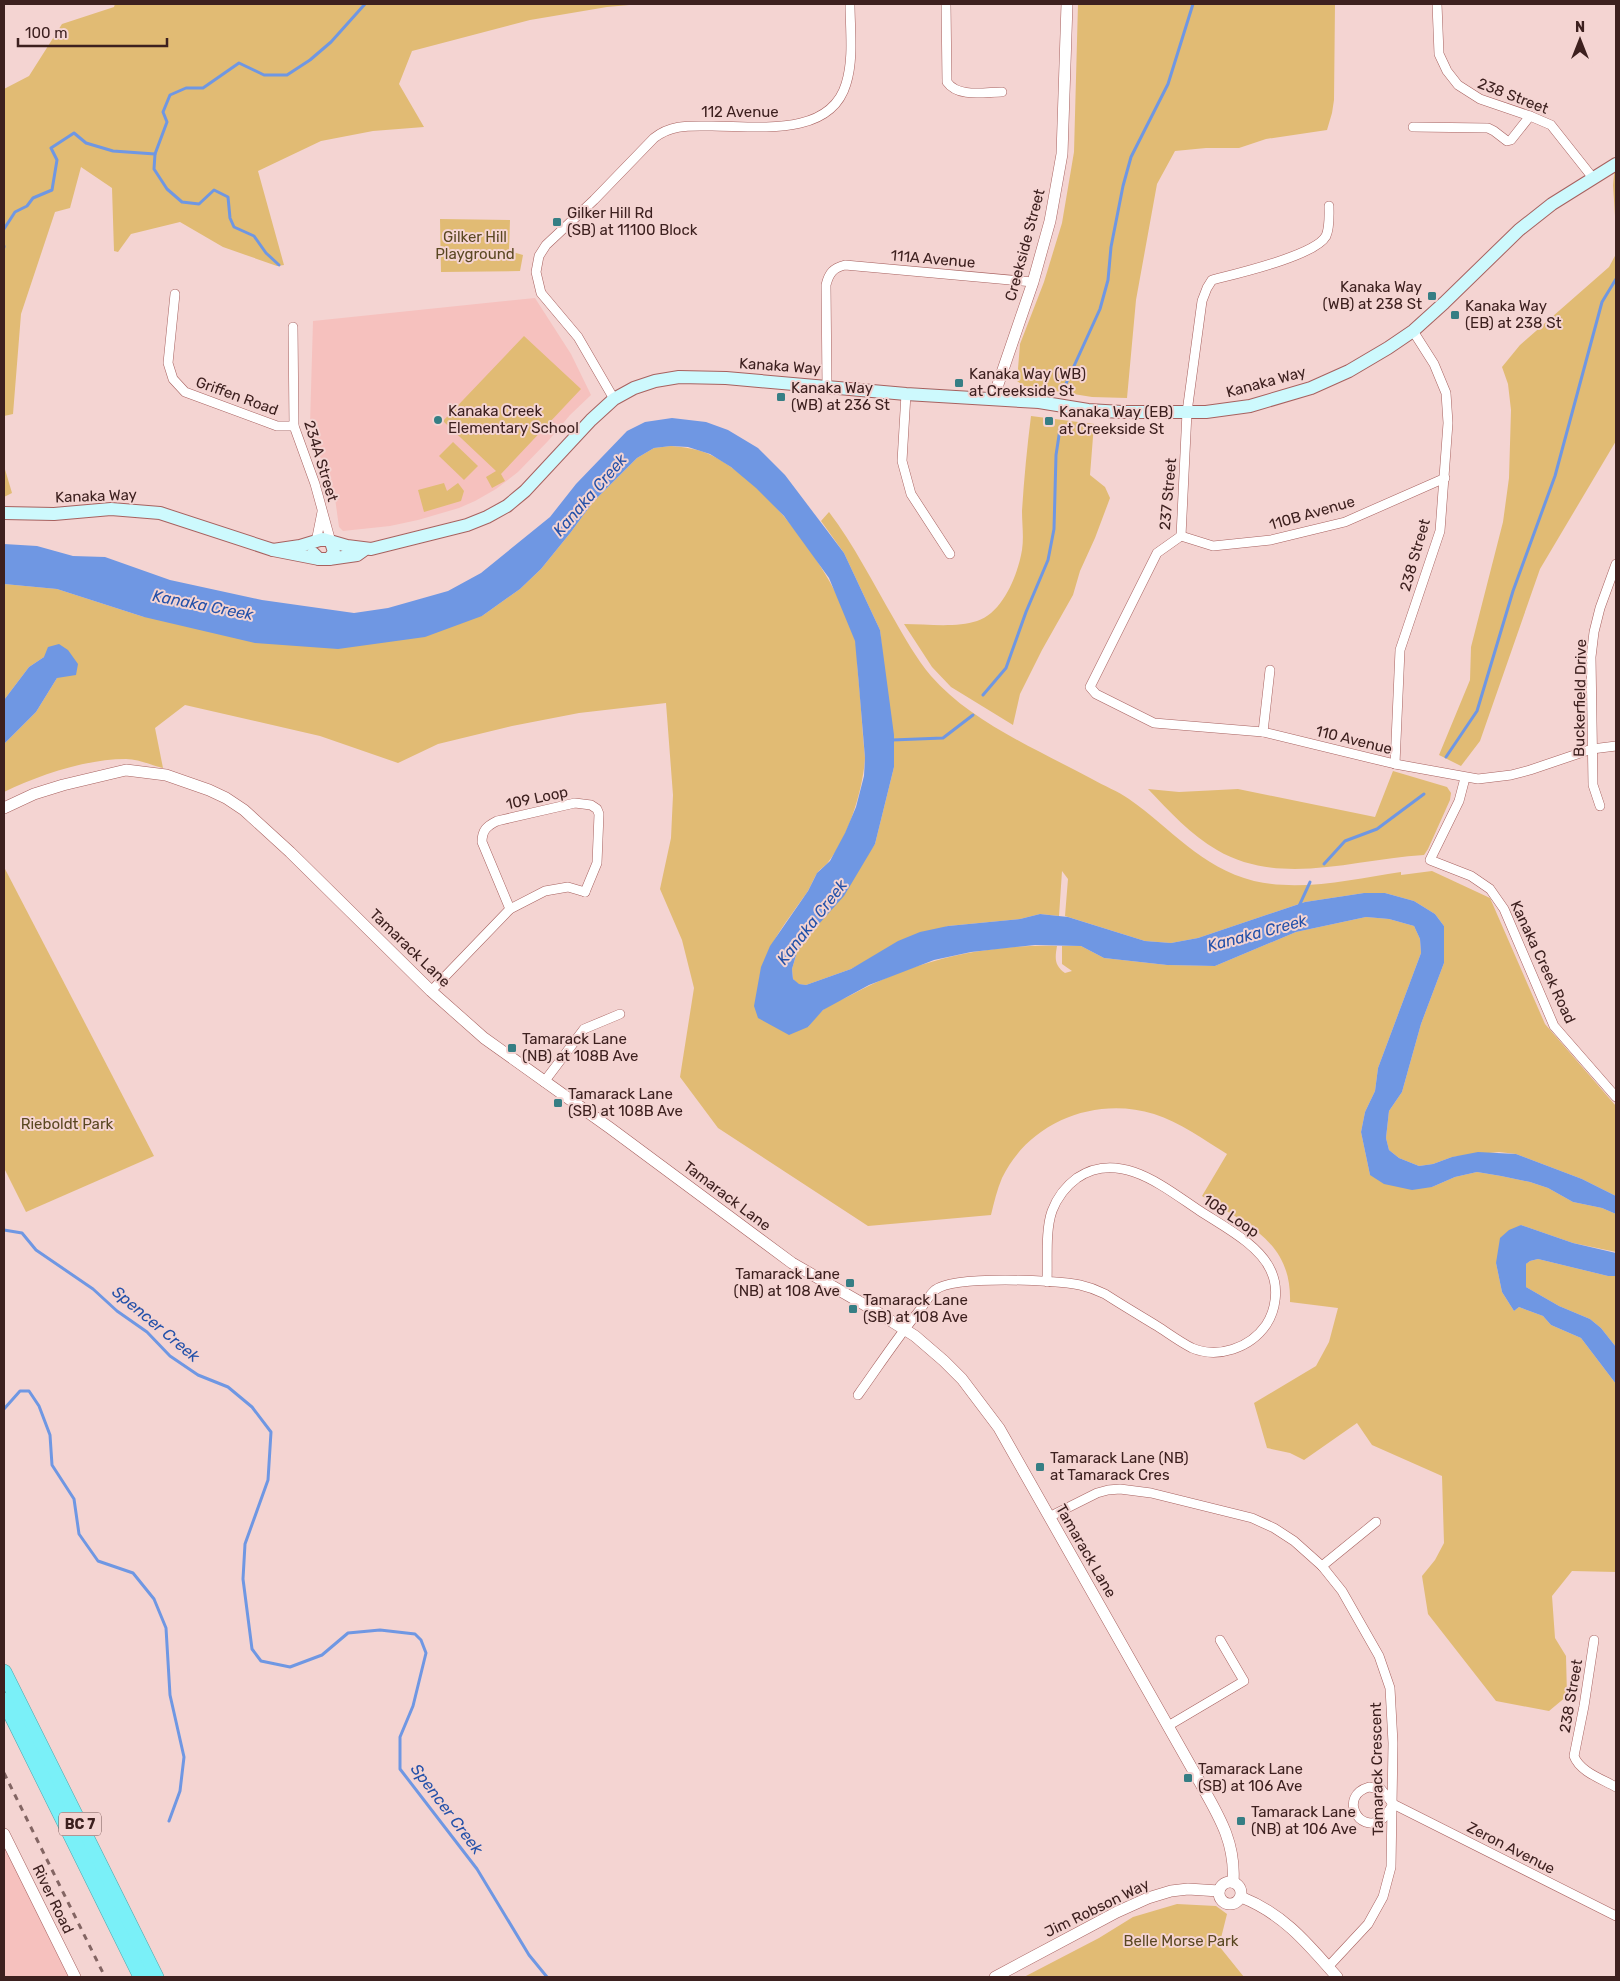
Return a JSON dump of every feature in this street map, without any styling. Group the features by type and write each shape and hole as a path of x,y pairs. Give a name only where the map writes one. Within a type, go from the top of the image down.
{"highway":[{"name":"BC 7","path":"4,1672 156,1977"},
{"name":"BC 7","path":"4,1700 141,1977"}],"main road":[{"name":"Kanaka Way","path":"4,513 54,514 111,509 160,512 273,550 324,559 357,555 366,549 467,525 507,506 525,491 591,420 614,399 634,388 655,381 679,377 726,378 906,394 1039,402 1088,410 1187,412 1227,410 1250,406 1311,388 1369,360 1413,331 1518,230 1552,204 1616,164"},
{"path":"323,539 331,542 334,552 324,559 313,553 316,542 323,539"},
{"name":"Kanaka Way","path":"273,550 316,542"},
{"name":"Kanaka Way","path":"331,542 366,549"}],"street":[{"name":"112 Avenue","path":"614,399 578,337 542,293 536,277 536,264 546,245 594,200 654,138 665,130 681,126 780,126 800,124 826,112 842,94 846,84 850,58 850,4"},
{"path":"946,4 946,71 947,82 950,88 964,92 1002,92"},
{"name":"Creekside Street","path":"993,399 1033,282 1050,221 1062,154 1067,4"},
{"name":"238 Street","path":"1437,4 1439,54 1451,77 1467,92 1480,99 1544,121 1556,130 1593,178"},
{"path":"1413,127 1488,128 1507,141 1511,140 1530,116"},
{"name":"237 Street","path":"1090,687 1157,553 1181,536 1187,412 1202,301 1207,288 1212,280 1291,258 1318,244 1325,237 1328,228 1329,206"},
{"name":"111A Avenue","path":"827,386 826,285 832,271 838,267 846,265 1033,282"},
{"name":"Griffen Road","path":"175,294 168,363 173,379 185,392 277,426 294,426"},
{"name":"234A Street","path":"293,327 294,426 315,484 331,542"},
{"name":"238 Street","path":"1395,764 1400,650 1440,530 1448,423 1446,393 1434,364 1413,331"},
{"path":"906,394 902,461 911,494 950,554"},
{"name":"110B Avenue","path":"1181,536 1213,546 1271,540 1345,522 1445,478"},
{"name":"234A Street","path":"316,542 322,512"},
{"name":"Buckerfield Drive","path":"1600,806 1593,785 1592,657 1594,632 1600,608 1616,564"},
{"path":"1263,732 1270,670"},
{"name":"110 Avenue","path":"1090,687 1096,694 1154,723 1263,732 1395,764 1465,778 1494,778 1511,775 1592,748 1616,746"},
{"name":"Tamarack Lane","path":"4,808 56,787 126,770 166,775 209,790 244,810 290,852 430,991 484,1038 655,1161 792,1263 905,1329 944,1361 984,1406 1009,1444 1168,1726 1224,1828 1234,1862 1233,1882"},
{"name":"Kanaka Creek Road","path":"1465,778 1459,801 1430,860 1471,876 1490,889 1504,909 1554,1026 1616,1097"},
{"name":"109 Loop","path":"576,803 591,805 596,809 600,814 597,863 586,895 568,887 545,891 510,909 482,842 482,834 487,826 497,820 576,803"},
{"path":"430,991 510,909"},
{"path":"544,1082 584,1029 620,1014"},
{"name":"108 Loop","path":"858,1395 905,1329 936,1290 952,1284 970,1281 1047,1282 1092,1288 1192,1347 1214,1352 1242,1346 1258,1334 1270,1315 1276,1294 1272,1272 1260,1252 1148,1177 1123,1168 1102,1169 1083,1175 1069,1186 1058,1199 1049,1224 1047,1282"},
{"name":"Tamarack Crescent","path":"1049,1517 1097,1493 1108,1490 1135,1490 1258,1521 1294,1542 1322,1566 1342,1591 1379,1656 1390,1688 1393,1743 1391,1868 1383,1897 1368,1924 1328,1967"},
{"path":"1322,1566 1376,1522"},
{"path":"1168,1726 1244,1681 1220,1640"},
{"name":"238 Street","path":"1594,1640 1574,1756 1577,1764 1583,1769 1616,1787"},
{"path":"1369,1787 1381,1789 1393,1804 1386,1816 1376,1822 1364,1822 1355,1814 1353,1808 1353,1802 1358,1792 1369,1787"},
{"name":"Zeron Avenue","path":"1393,1804 1616,1916"},
{"name":"River Road","path":"4,1834 75,1977"},
{"path":"1233,1882 1240,1888 1241,1897 1238,1902 1230,1904 1221,1900 1219,1891 1222,1886 1233,1882"},
{"name":"Jim Robson Way","path":"995,1977 1117,1912 1148,1898 1171,1891 1188,1889 1219,1891"},
{"path":"1241,1897 1264,1908 1285,1922 1302,1937 1337,1977"}],"shaded area":[{"name":"Kanaka Creek Elementary School","path":"535,298 571,354 591,395 518,472 496,489 475,501 459,508 418,520 390,526 343,531 339,527 335,498 329,475 312,440 310,425 313,321"},
{"path":"4,1836 74,1977 4,1977"}],"green space":[{"path":"115,4 640,4 607,7 530,20 412,51 399,84 424,127 373,131 321,141 258,171 284,265 277,266 223,247 180,222 131,234 118,252 114,251 112,188 81,167 70,208 55,212 21,314 13,414 4,416 4,89 29,76 62,24 114,7"},
{"path":"1078,4 1335,4 1334,100 1327,130 1266,139 1239,148 1206,148 1175,151 1157,184 1136,300 1127,398 1092,397 1024,386 1017,381 1020,344 1044,282 1062,223 1074,152"},
{"path":"1616,164 1616,231 1613,185"},
{"name":"Gilker Hill Playground","path":"440,219 510,220 509,251 523,255 520,271 441,272"},
{"path":"1616,254 1616,441 1540,569 1480,741 1461,766 1439,755 1470,680 1471,647 1503,522 1509,478 1511,410 1508,384 1502,367 1520,345 1609,267"},
{"path":"524,336 581,389 501,474 505,481 492,488 486,477 496,471 443,421"},
{"path":"1031,416 1094,424 1090,475 1105,487 1110,498 1080,571 1073,595 1020,694 1013,725 951,687 932,667 904,624 950,625 969,623 986,617 1002,601 1013,581 1022,550 1022,511"},
{"path":"453,442 478,466 464,480 439,456"},
{"path":"671,446 702,451 711,455 734,469 778,510 799,535 833,588 855,640 865,758 858,798 843,839 828,863 817,873 807,892 776,937 765,958 759,981 808,1027 826,1008 877,982 926,963 978,951 1030,946 1057,946 1056,961 1065,973 1072,971 1062,964 1062,946 1081,946 1104,958 1167,965 1215,966 1296,932 1366,917 1389,919 1414,926 1420,939 1421,953 1378,1068 1375,1091 1365,1112 1361,1132 1370,1175 1432,1187 1455,1177 1477,1172 1530,1182 1548,1188 1573,1202 1602,1208 1616,1214 1616,1252 1573,1243 1521,1225 1496,1263 1502,1292 1514,1311 1519,1307 1543,1316 1551,1325 1581,1338 1616,1384 1616,1572 1572,1571 1552,1596 1555,1638 1566,1656 1567,1696 1549,1711 1496,1701 1428,1614 1422,1576 1435,1560 1444,1543 1442,1476 1372,1445 1357,1423 1304,1460 1290,1453 1267,1448 1254,1403 1316,1366 1329,1342 1338,1308 1290,1302 1289,1281 1275,1249 1250,1226 1202,1196 1227,1154 1182,1126 1154,1114 1132,1109 1109,1109 1087,1112 1066,1118 1046,1128 1014,1158 1002,1178 991,1215 868,1226 718,1128 680,1077 694,988 682,940 660,889 671,838 673,795 666,703 579,713 512,726 438,744 398,763 320,736 185,705 155,728 163,768 131,759 95,762 47,774 4,792 4,744 36,712 57,678 44,657 29,667 4,700 4,584 57,589 144,617 482,616 520,589 541,569 593,502 637,458 654,448"},
{"path":"4,466 12,493 4,497"},
{"path":"444,483 447,491 458,483 464,491 461,501 424,512 418,490"},
{"path":"829,512 855,551 916,655 931,676 947,692 965,707 1006,734 1125,796 1202,857 1235,875 1272,884 1309,885 1401,872 1401,875 1432,871 1490,898 1545,1024 1616,1106 1616,1196 1582,1179 1516,1154 1499,1152 1452,1157 1433,1164 1419,1166 1399,1158 1389,1150 1386,1138 1389,1111 1402,1092 1421,1024 1444,963 1444,926 1435,914 1414,901 1385,893 1364,893 1305,902 1198,938 1171,943 1145,941 1065,916 1068,879 1062,871 1059,916 1040,914 1020,919 948,926 874,957 851,969 806,985 798,984 793,979 792,969 797,952 875,844 894,767 880,630 844,553 821,521"},
{"path":"1393,771 1447,787 1451,793 1450,800 1424,855 1318,868 1266,867 1241,861 1217,850 1189,830 1148,789 1179,792 1238,789 1375,817"},
{"name":"Rieboldt Park","path":"4,867 154,1156 26,1212 4,1168"},
{"path":"1538,1259 1608,1276 1616,1276 1616,1347 1601,1328 1590,1319 1559,1306 1526,1287 1526,1264"},
{"name":"Belle Morse Park","path":"1177,1904 1216,1906 1227,1914 1219,1946 1244,1977 1024,1977 1099,1938 1133,1917"}],"water":[{"name":"Kanaka Creek","path":"672,418 706,422 728,430 758,448 785,475 844,553 880,630 894,735 894,767 875,844 844,896 809,935 797,952 792,969 793,979 799,984 806,985 851,969 898,941 920,932 948,926 1020,919 1040,914 1068,917 1145,941 1171,943 1198,938 1305,902 1364,893 1385,893 1414,901 1435,914 1444,926 1444,963 1421,1024 1402,1092 1389,1111 1386,1138 1389,1150 1399,1158 1419,1166 1478,1152 1516,1154 1582,1179 1616,1196 1616,1214 1602,1208 1573,1202 1548,1188 1530,1182 1477,1172 1455,1177 1432,1187 1412,1190 1384,1184 1370,1175 1361,1132 1365,1112 1375,1091 1378,1068 1421,953 1420,939 1414,926 1389,919 1366,917 1296,932 1215,966 1167,965 1104,958 1081,946 1035,945 971,952 934,960 869,985 823,1010 808,1027 789,1035 758,1018 754,1006 761,967 770,946 808,891 817,873 830,861 856,807 864,776 865,758 859,686 855,641 829,578 784,516 756,488 731,467 710,454 688,447 671,446 654,448 637,458 593,502 541,569 520,589 482,616 425,637 338,649 255,643 144,617 57,589 4,584 4,544 37,546 73,556 105,557 170,580 262,600 354,613 388,608 448,591 481,573 550,517 576,484 627,431 645,422"},
{"path":"59,644 68,650 78,664 76,675 57,678 36,712 4,744 4,700 29,667 44,657 48,647"},
{"path":"1521,1225 1573,1243 1616,1253 1616,1276 1608,1276 1538,1259 1530,1261 1526,1264 1526,1287 1559,1306 1590,1319 1601,1328 1616,1347 1616,1384 1581,1338 1551,1325 1543,1316 1519,1307 1514,1311 1502,1292 1496,1263 1500,1238 1509,1230"}],"waterway":[{"path":"4,229 15,212 27,206 33,198 52,190 57,160 51,148 74,133 86,143 113,151 155,154 167,122 163,112 170,95 186,88 203,88 239,63 264,75 287,75 310,60 331,42 365,4"},
{"path":"1064,388 1100,309 1108,280 1111,247 1123,186 1131,157 1168,84 1193,4"},
{"path":"155,154 154,169 167,189 182,202 199,204 214,190 228,197 230,218 234,227 254,236 266,253 279,265"},
{"path":"1446,757 1477,711 1513,591 1555,476 1602,302 1616,279"},
{"path":"983,695 1006,668 1026,612 1048,560 1054,529 1056,455 1060,429"},
{"path":"892,740 943,738 973,715"},
{"path":"1324,864 1345,841 1377,829 1424,794"},
{"name":"Kanaka Creek","path":"1299,906 1310,882"},
{"name":"Spencer Creek","path":"4,1230 22,1233 36,1250 93,1289 117,1311 147,1332 170,1356 198,1375 228,1387 252,1407 271,1432 268,1480 245,1544 243,1579 252,1649 261,1661 290,1667 322,1655 348,1633 380,1630 415,1634 421,1640 426,1653 413,1706 400,1737 400,1769 477,1869 529,1955 547,1977"},
{"path":"4,1409 20,1391 29,1391 39,1406 50,1435 52,1465 74,1499 79,1534 98,1561 133,1573 154,1599 166,1628 170,1695 184,1757 180,1791 169,1821"}],"railway":[{"path":"4,1773 105,1977"}],"place":[{"name":"Gilker Hill Rd (SB) at 11100 Block","path":"557,222"},
{"name":"Kanaka Way (WB) at 238 St","path":"1432,296"},
{"name":"Kanaka Way (EB) at 238 St","path":"1455,315"},
{"name":"Kanaka Way (WB) at Creekside St","path":"959,383"},
{"name":"Kanaka Way (WB) at 236 St","path":"781,397"},
{"name":"Kanaka Creek Elementary School","path":"438,420"},
{"name":"Kanaka Way (EB) at Creekside St","path":"1049,421"},
{"name":"Tamarack Lane (NB) at 108B Ave","path":"512,1048"},
{"name":"Tamarack Lane (SB) at 108B Ave","path":"558,1103"},
{"name":"Tamarack Lane (NB) at 108 Ave","path":"850,1283"},
{"name":"Tamarack Lane (SB) at 108 Ave","path":"853,1309"},
{"name":"Tamarack Lane (NB) at Tamarack Cres","path":"1040,1467"},
{"name":"Tamarack Lane (SB) at 106 Ave","path":"1188,1778"},
{"name":"Tamarack Lane (NB) at 106 Ave","path":"1241,1821"}]}
